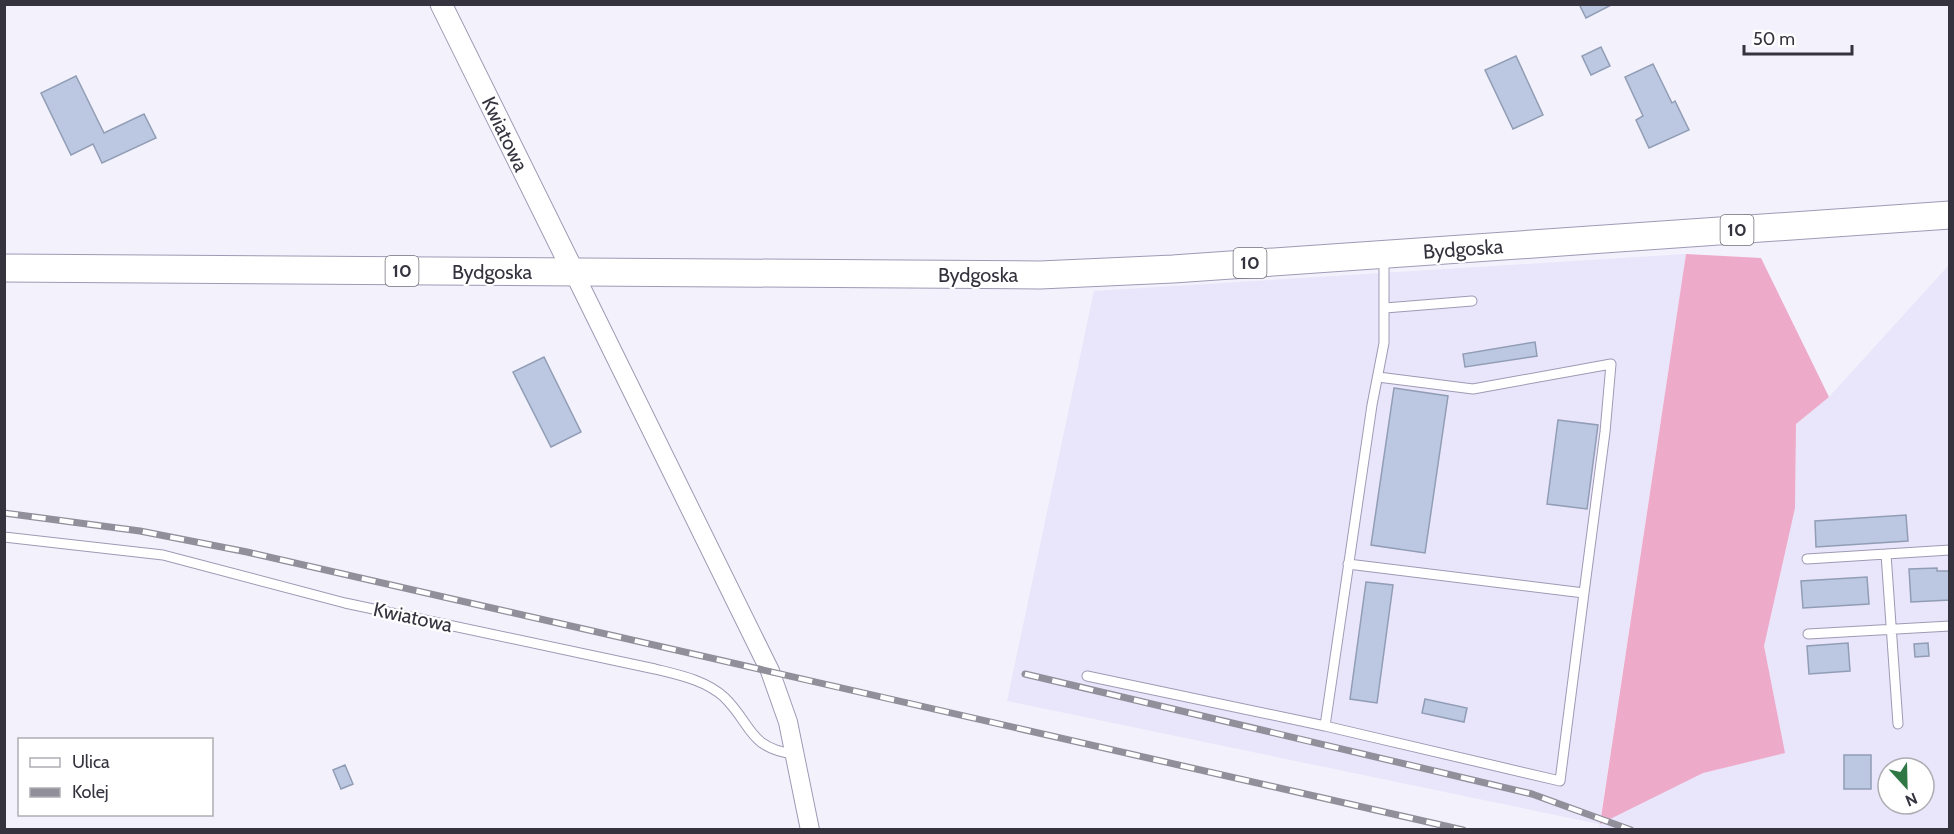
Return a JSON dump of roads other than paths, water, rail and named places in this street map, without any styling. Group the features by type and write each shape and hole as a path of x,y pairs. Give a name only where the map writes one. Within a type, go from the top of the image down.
{"main road":[{"name":"Bydgoska","path":"4,268 1040,275 1950,215"}],"street":[{"name":"Kwiatowa","path":"441,4 770,671 788,722 810,830"}],"lane":[{"path":"1325,726 1348,564 1385,335 1384,254"},
{"path":"1385,308 1472,301"},
{"path":"1087,676 1325,726 1560,781 1605,432 1611,364 1473,390 1378,377"},
{"name":"Kwiatowa","path":"4,537 163,555 345,603 655,669 699,681 723,697 757,740 774,751 794,754"},
{"path":"1807,559 1950,550"},
{"path":"1886,554 1898,724"},
{"path":"1348,564 1584,593"},
{"path":"1808,634 1950,626"}],"railway":[{"path":"4,513 140,531 247,552 1463,830"},
{"path":"1025,674 1532,794 1631,830"}]}
